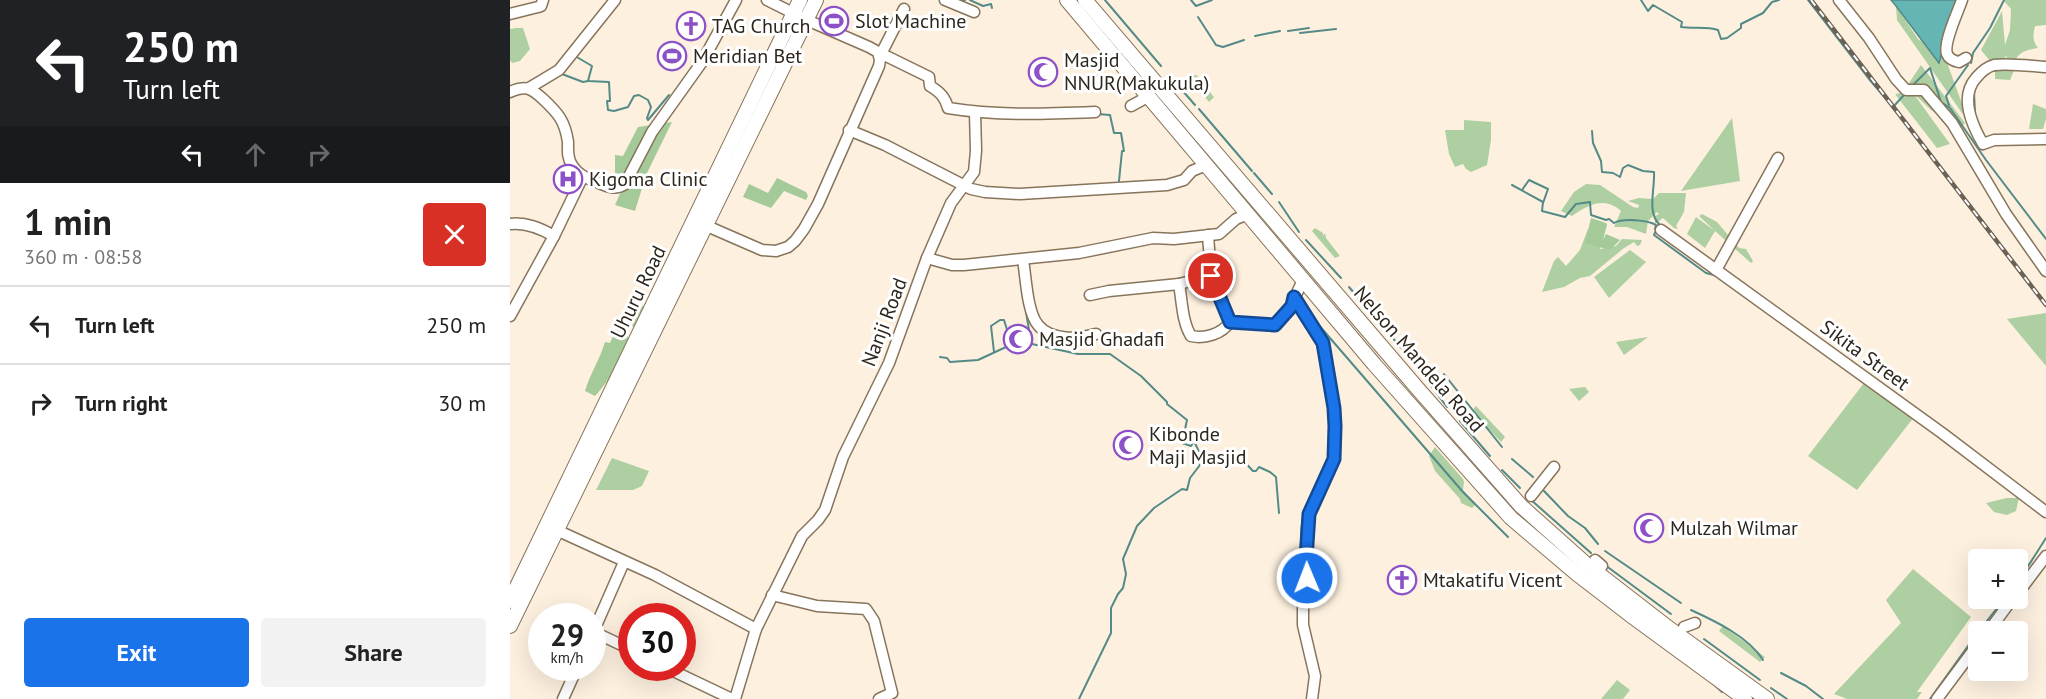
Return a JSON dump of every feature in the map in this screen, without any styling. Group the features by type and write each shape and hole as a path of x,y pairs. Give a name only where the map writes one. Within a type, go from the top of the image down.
{"main road":[{"name":"Uhuru Road","path":"510,626 552,528 700,223 800,0"},
{"name":"Uhuru Road","path":"510,601 552,528 679,281 688,263 700,223 816,0"},
{"name":"Nelson Mandela Road","path":"1067,0 1374,364 1512,518 1576,574 1745,699"},
{"name":"Nelson Mandela Road","path":"1085,0 1521,506 1586,564 1670,629 1767,699"}],"street":[{"path":"510,14 538,8 543,0"},
{"path":"511,91 529,88 559,70 615,0"},
{"path":"529,88 559,113 566,132 568,156 572,166 583,176 610,188 617,188 625,184 652,132 702,62 736,0"},
{"path":"767,0 793,14 856,40 928,77 930,86 946,100 948,108 1022,115 1095,112"},
{"path":"945,0 974,12"},
{"path":"1839,0 1906,90 1924,90 1952,123 2006,214 2046,271"},
{"path":"1962,0 1947,44 1947,53 1951,59 1959,62 1966,58"},
{"path":"700,223 762,250 788,247 804,229 818,204 879,66 880,53 904,9"},
{"path":"1966,58 1980,64 1983,70"},
{"path":"1966,58 1972,70 1973,81 1968,101 1969,112 1983,144 1994,140 2046,139"},
{"path":"1973,81 1983,70 1994,65 2046,67"},
{"path":"1131,106 1142,100"},
{"name":"Nanji Road","path":"733,699 756,629 802,536 825,510 843,457 889,363 927,258 951,203 974,172 975,112"},
{"path":"849,130 885,145 971,189 999,194 1167,185 1184,180 1192,171 1206,165"},
{"path":"1716,270 1778,158"},
{"path":"510,316 554,236 583,176"},
{"path":"927,258 964,266 1079,253 1153,238 1174,239 1219,234 1236,219 1252,220 1261,206"},
{"path":"510,224 538,227 554,236"},
{"name":"Sikita Street","path":"1661,230 1942,433 2046,512"},
{"path":"1208,235 1211,276 1230,322"},
{"path":"1023,260 1032,312 1038,325 1047,332 1066,338 1081,338 1096,334"},
{"path":"1090,296 1109,291 1179,284 1211,276"},
{"path":"1230,322 1275,325 1299,300 1303,280"},
{"path":"1179,284 1186,324 1191,336 1198,338 1215,334 1230,322"},
{"path":"1299,300 1323,343 1335,426 1334,459 1309,514 1307,529 1307,578 1303,625 1315,676 1312,699"},
{"path":"1531,496 1554,467"},
{"path":"552,528 655,575 756,629"},
{"path":"2028,580 2046,556"},
{"path":"606,603 624,562"},
{"path":"772,595 817,606 866,609 874,621 892,693 879,699"},
{"path":"1937,699 1968,657"},
{"path":"563,699 571,681"},
{"path":"695,681 733,699"}],"green space":[{"path":"2003,0 2046,0 2046,25 2035,26 2034,32 2034,40 2038,48 2023,52 2014,63 2005,56 2005,58 1990,61 1981,50 2002,11 2005,45 2010,30 2011,9"},
{"path":"1896,6 1918,39 1945,57 1969,123 1897,20"},
{"path":"523,28 530,49 520,61 512,63 510,60 510,29"},
{"path":"1921,65 1965,123 1959,129 1931,110 1913,93 1950,144 1937,148 1895,94 1911,91 1907,86"},
{"path":"1995,68 2015,68 2010,80 1995,79"},
{"path":"1193,74 1202,80 1214,97 1209,102 1189,77"},
{"path":"2033,104 2046,109 2043,129 2029,129"},
{"path":"1732,118 1740,181 1681,191"},
{"path":"1464,120 1491,122 1487,165 1471,172 1463,164 1455,167 1449,154 1445,130 1464,130"},
{"path":"672,122 646,175 635,211 615,205 628,176 615,173 615,155 623,156 638,127"},
{"path":"777,178 806,192 808,196 806,200 784,191 771,208 743,197 749,184 768,193"},
{"path":"1586,184 1600,185 1638,208 1639,205 1628,201 1639,198 1653,199 1659,193 1686,193 1684,212 1676,226 1678,229 1663,218 1655,224 1655,216 1659,214 1657,212 1648,221 1646,234 1627,227 1614,227 1621,211 1615,206 1602,203 1584,208 1572,216 1561,211 1574,192"},
{"path":"1702,214 1717,222 1739,248 1746,249 1753,261 1751,263 1715,231 1699,216"},
{"path":"1696,217 1715,231 1705,248 1687,234"},
{"path":"1591,218 1606,223 1603,240 1606,234 1620,240 1610,250 1585,243"},
{"path":"1315,228 1323,233 1323,236 1325,233 1326,238 1340,256 1335,258 1312,231"},
{"path":"1588,229 1603,233 1600,249 1616,246 1622,239 1642,240 1640,245 1637,246 1634,242 1624,248 1590,276 1580,278 1564,287 1542,292 1554,261 1558,257 1566,266 1580,250"},
{"path":"1630,250 1646,262 1609,298 1594,277"},
{"path":"634,305 643,306 644,315 637,328 622,322 629,308"},
{"path":"2046,313 2046,366 2007,319"},
{"path":"617,326 625,329 629,341 615,370 595,396 585,391 605,342 610,343"},
{"path":"1648,337 1624,355 1616,342"},
{"path":"1864,383 1914,417 1857,490 1808,456"},
{"path":"1585,387 1589,392 1579,401 1569,389"},
{"path":"1476,406 1505,437 1501,442 1472,411"},
{"path":"1435,447 1463,479 1463,490 1476,504 1472,508 1461,503 1435,471 1429,456"},
{"path":"612,458 649,471 642,486 633,490 596,490"},
{"path":"2019,498 2016,511 2007,515 1994,512 1986,503"},
{"path":"1913,569 1971,617 1917,692 1922,692 1917,699 1847,699 1834,694 1901,623 1886,600"},
{"path":"1723,626 1765,657 1760,662 1719,631"},
{"path":"1617,680 1630,690 1623,699 1601,699"}],"water":[{"path":"1891,0 1957,0 1939,63 1896,6"}],"waterway":[{"path":"959,0 965,0"},
{"path":"970,0 983,6 991,4 992,8"},
{"path":"1105,0 1161,66"},
{"path":"1191,0 1196,6 1212,0"},
{"path":"1641,0 1648,11 1653,5 1682,22 1681,27 1718,30 1721,39 1727,38 1741,28 1741,24 1763,13 1772,2 1779,0"},
{"path":"1808,0 1893,107 1904,95"},
{"path":"1971,63 1973,53 1990,28 2004,0"},
{"path":"1198,17 1216,45 1223,47 1244,40"},
{"path":"1288,31 1309,28"},
{"path":"1300,33 1336,29"},
{"path":"1255,36 1280,31"},
{"path":"575,56 592,66 588,81 609,82 608,110 614,111 628,107 634,96 639,95 648,100 651,107 648,120 669,95"},
{"path":"1949,105 1946,96 1968,65"},
{"path":"1912,86 1930,68 1941,102 1950,108 2046,239"},
{"path":"1991,71 2007,69"},
{"path":"562,74 583,82 588,81"},
{"path":"1168,74 1195,105"},
{"path":"1974,92 1975,113"},
{"path":"1199,109 1252,171"},
{"path":"1097,114 1110,115 1114,133 1121,133 1124,151 1122,151 1119,181"},
{"path":"1592,131 1593,143 1601,161 1602,172 1613,173 1620,177 1623,168 1628,165 1643,171 1654,172 1652,207 1659,224 1654,235 1706,273 1718,276"},
{"path":"1254,173 1272,194"},
{"path":"1522,190 1529,180 1548,189 1543,203"},
{"path":"1512,185 1543,202 1542,211 1565,217 1576,204 1590,202 1591,215 1609,219 1614,223 1629,220 1647,222 1656,225 1655,229"},
{"path":"1279,202 1299,232"},
{"path":"1306,240 1341,278"},
{"path":"1349,287 1366,307"},
{"path":"994,352 991,326 1004,320 1009,336 1029,330 1026,312"},
{"path":"1372,314 1410,358 1447,407"},
{"path":"1317,323 1463,492 1508,537"},
{"path":"940,357 947,358 950,362 978,360 1006,347 1019,348 1032,344 1078,354 1110,354 1141,376 1167,404 1187,420 1182,443 1191,446 1194,441 1200,454 1199,461"},
{"path":"1444,374 1502,447"},
{"path":"1460,421 1490,456"},
{"path":"1079,699 1111,633 1111,608 1123,588 1126,574 1123,559 1137,526 1154,508 1182,489 1187,490 1190,478 1200,465 1199,461 1237,454 1253,471 1259,467 1270,472 1276,477 1279,513"},
{"path":"1512,459 1533,477"},
{"path":"1502,470 1520,488"},
{"path":"1544,491 1568,516 1585,528 1598,544"},
{"path":"1530,499 1591,553"},
{"path":"2028,566 2046,538"},
{"path":"1605,551 1681,603"},
{"path":"1605,565 1671,614"},
{"path":"1987,621 1996,609"},
{"path":"1691,610 1740,637 1763,660"},
{"path":"1704,639 1760,680"},
{"path":"1930,699 1968,646"},
{"path":"1781,673 1806,686 1823,699"},
{"path":"1710,681 1722,692"},
{"path":"1771,688 1787,699"}],"railway":[{"path":"1811,0 2046,305"}],"place":[{"name":"Slot Machine","path":"834,21"},
{"name":"TAG Church","path":"691,26"},
{"name":"Meridian Bet","path":"672,56"},
{"name":"Masjid NNUR(Makukula)","path":"1043,72"},
{"name":"Kigoma Clinic","path":"568,179"},
{"name":"Masjid Ghadafi","path":"1018,339"},
{"name":"Kibonde Maji Masjid","path":"1128,445"},
{"name":"Mulzah Wilmar","path":"1649,528"},
{"name":"Mtakatifu Vicent","path":"1402,580"}],"route":[{"path":"1211,276 1230,322 1275,325 1292,306 1294,297 1323,343 1334,408 1334,459 1309,514 1307,578"}]}
